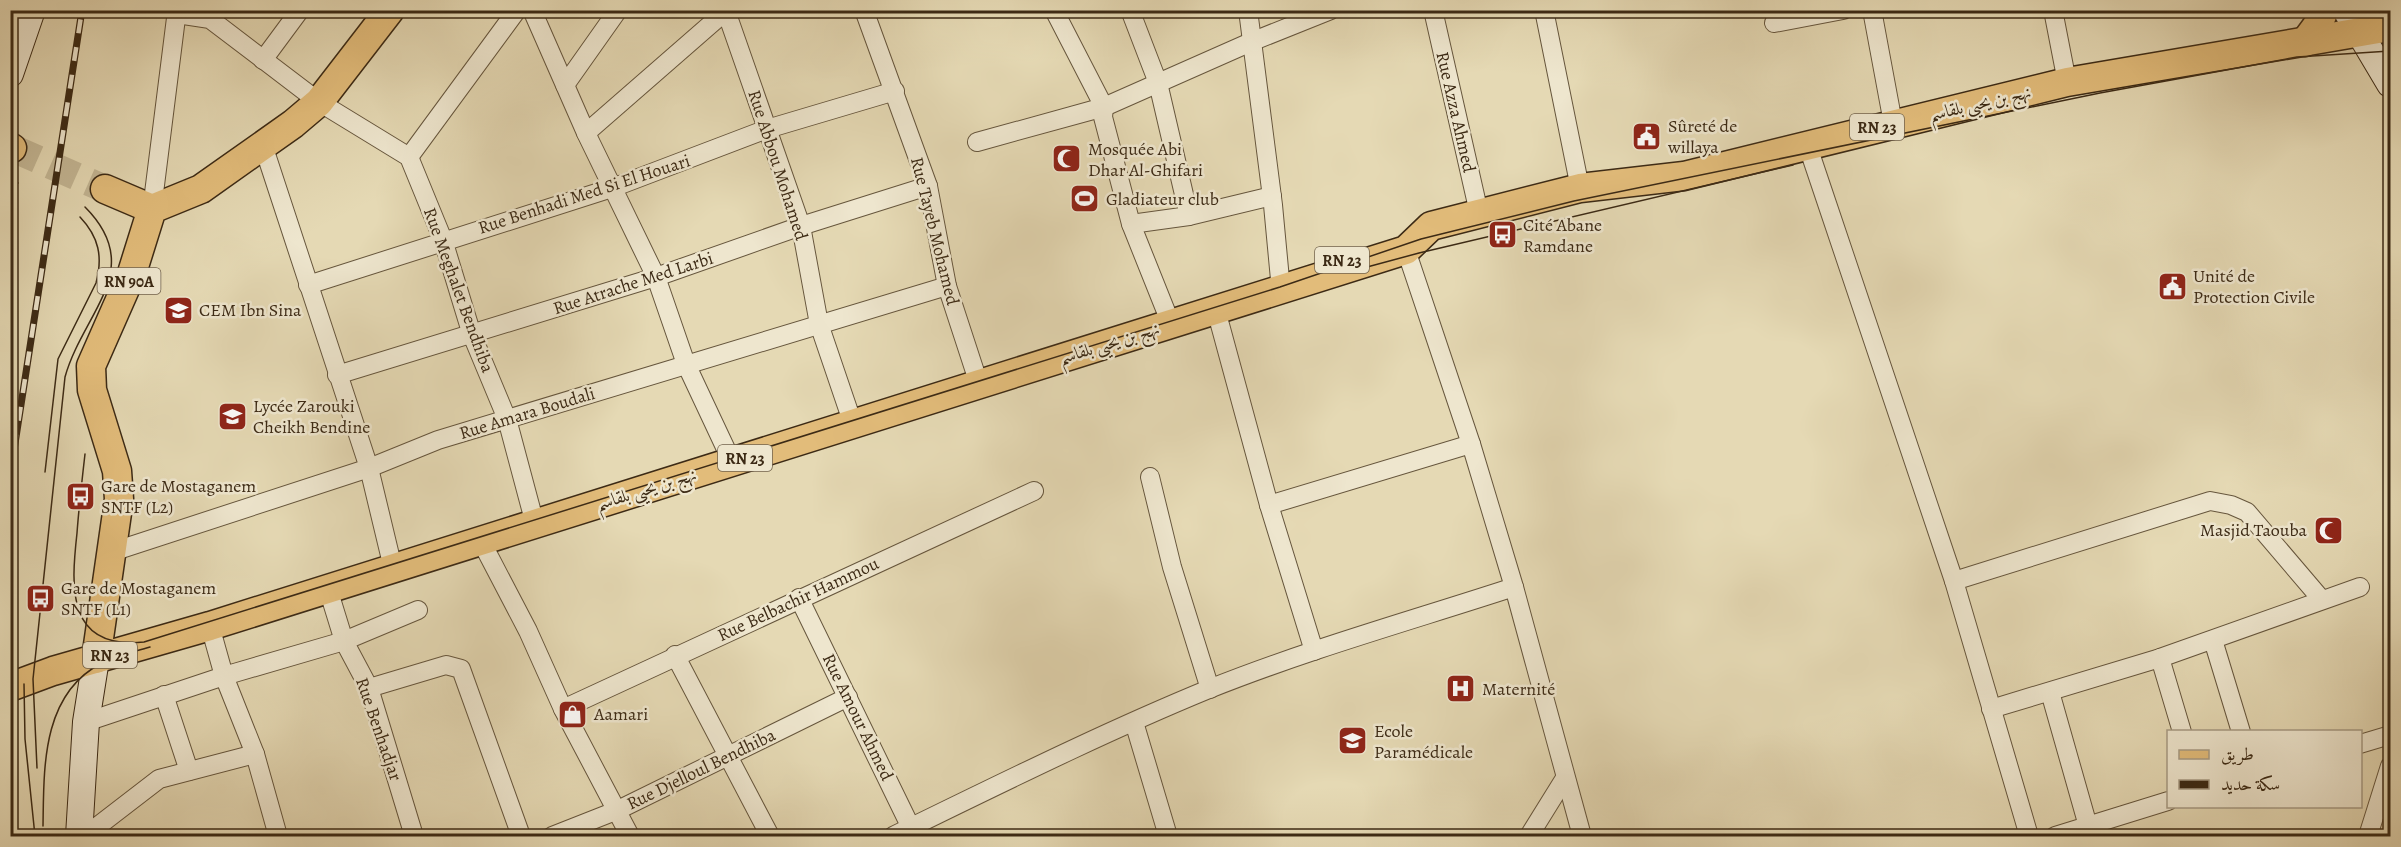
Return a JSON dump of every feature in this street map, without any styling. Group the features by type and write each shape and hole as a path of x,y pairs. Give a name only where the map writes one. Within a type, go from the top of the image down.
{"main road":[{"path":"10,74 32,10"},
{"path":"105,189 152,208 201,189 319,102 390,10"},
{"path":"2305,42 2319,23 2324,10"},
{"path":"2367,22 2391,55"},
{"path":"2367,22 2391,84"},
{"name":"نهج بن يحيى بلقاسم","path":"10,687 1281,290 1289,282 1381,244 1394,243 1406,250 1431,226 1580,188 1684,176 2067,82 2305,42 2367,22"},
{"name":"RN 90A","path":"96,659 119,499 117,471 92,390 91,366 132,273 152,208"},
{"path":"79,837 86,722 96,659"}],"street":[{"path":"263,60 300,10"},
{"path":"152,208 177,12 213,15 263,60 319,102 409,158 517,10"},
{"path":"532,10 586,133 656,278 686,364 732,462"},
{"path":"565,85 618,10"},
{"name":"Rue Tayeb Mohamed","path":"864,10 928,186 947,286 978,384"},
{"path":"1054,10 1104,107 1103,117 1131,224 1171,324"},
{"path":"1130,10 1158,83 1189,216"},
{"path":"1248,10 1272,196 1281,290"},
{"path":"977,142 1104,107 1251,42 1331,10"},
{"name":"Rue Azza Ahmed","path":"1433,10 1479,213"},
{"path":"1544,10 1580,188"},
{"path":"1774,23 1843,10"},
{"path":"1872,10 1893,123"},
{"path":"2053,10 2067,82"},
{"path":"586,133 727,11"},
{"name":"Rue Abbou Mohamed","path":"727,11 801,226 819,324 853,424"},
{"name":"Rue Benhadi Med Si El Houari","path":"308,285 443,240 612,188 767,129 894,91"},
{"path":"1807,144 1954,581 2029,837"},
{"path":"263,145 369,468 393,568"},
{"name":"Rue Meghalet Bendhiba","path":"409,158 443,240 472,335 507,419 535,524"},
{"name":"Rue Atrache Med Larbi","path":"337,375 656,278 801,226 928,186"},
{"path":"1131,224 1189,216 1272,196"},
{"path":"1406,250 1471,444 1514,587 1582,837"},
{"name":"Rue Amara Boudali","path":"112,552 369,468 438,440 947,286"},
{"path":"1216,310 1269,505 1314,651"},
{"path":"1269,505 1471,444"},
{"path":"1150,477 1172,567 1210,689"},
{"name":"Rue Belbachir Hammou","path":"563,709 675,655 1034,491"},
{"path":"1954,581 2210,501 2232,505 2247,512 2322,600"},
{"path":"480,541 528,631 563,709 618,810 630,837"},
{"path":"893,837 913,832 1035,766 1210,689 1314,651 1514,587"},
{"path":"1991,709 2160,658 2360,587"},
{"name":"Rue Benhadjar","path":"328,589 344,641 369,688 414,837"},
{"name":"Rue Amour Ahmed","path":"799,598 913,832"},
{"path":"86,722 224,676 344,641 418,610"},
{"path":"210,626 224,676 255,754 278,837"},
{"path":"2213,640 2240,730"},
{"path":"675,655 770,837"},
{"path":"2160,658 2181,730"},
{"path":"369,688 446,665 461,669 521,837"},
{"path":"2050,692 2088,826"},
{"path":"164,695 189,771"},
{"name":"Rue Djelloul Bendhiba","path":"552,837 618,810 727,754 848,697"},
{"path":"1134,722 1168,837"},
{"path":"2362,744 2391,735"},
{"path":"85,837 159,779 255,754"},
{"path":"2368,837 2390,766"},
{"path":"1529,837 1565,778"},
{"path":"2055,837 2167,802"}],"tunnel":[{"path":"12,148 105,189"}],"tram line":[{"path":"85,454 74,574 79,611 87,625 100,636 118,642 144,642 1280,287 1421,239 1574,201 2100,93 2297,57 2390,51"},
{"path":"1356,270 1419,253 1793,165"},
{"path":"10,180 18,183"},
{"path":"10,190 14,191"},
{"path":"37,768 33,679 65,377 105,291 111,271 111,251 103,229 85,207"},
{"path":"45,472 58,359 96,283 98,274 98,248 92,232 80,217"},
{"path":"43,826 44,781 50,735 57,713 67,694 82,677 102,663 150,647"},
{"path":"24,684 25,739 35,836"}],"railway":[{"path":"10,476 82,10"},
{"path":"10,809 15,836"}],"place":[{"name":"Sûreté de willaya","path":"1647,136"},
{"name":"Mosquée Abi Dhar Al-Ghifari","path":"1067,159"},
{"name":"Gladiateur club","path":"1085,199"},
{"name":"Cité Abane Ramdane","path":"1502,235"},
{"name":"Unité de Protection Civile","path":"2172,286"},
{"name":"CEM Ibn Sina","path":"178,310"},
{"name":"Lycée Zarouki Cheikh Bendine","path":"232,416"},
{"name":"Gare de Mostaganem SNTF (L2)","path":"80,496"},
{"name":"Masjid Taouba","path":"2328,530"},
{"name":"Gare de Mostaganem SNTF (L1)","path":"40,598"},
{"name":"Maternité","path":"1461,689"},
{"name":"Aamari","path":"573,714"},
{"name":"Ecole Paramédicale","path":"1353,741"}]}
